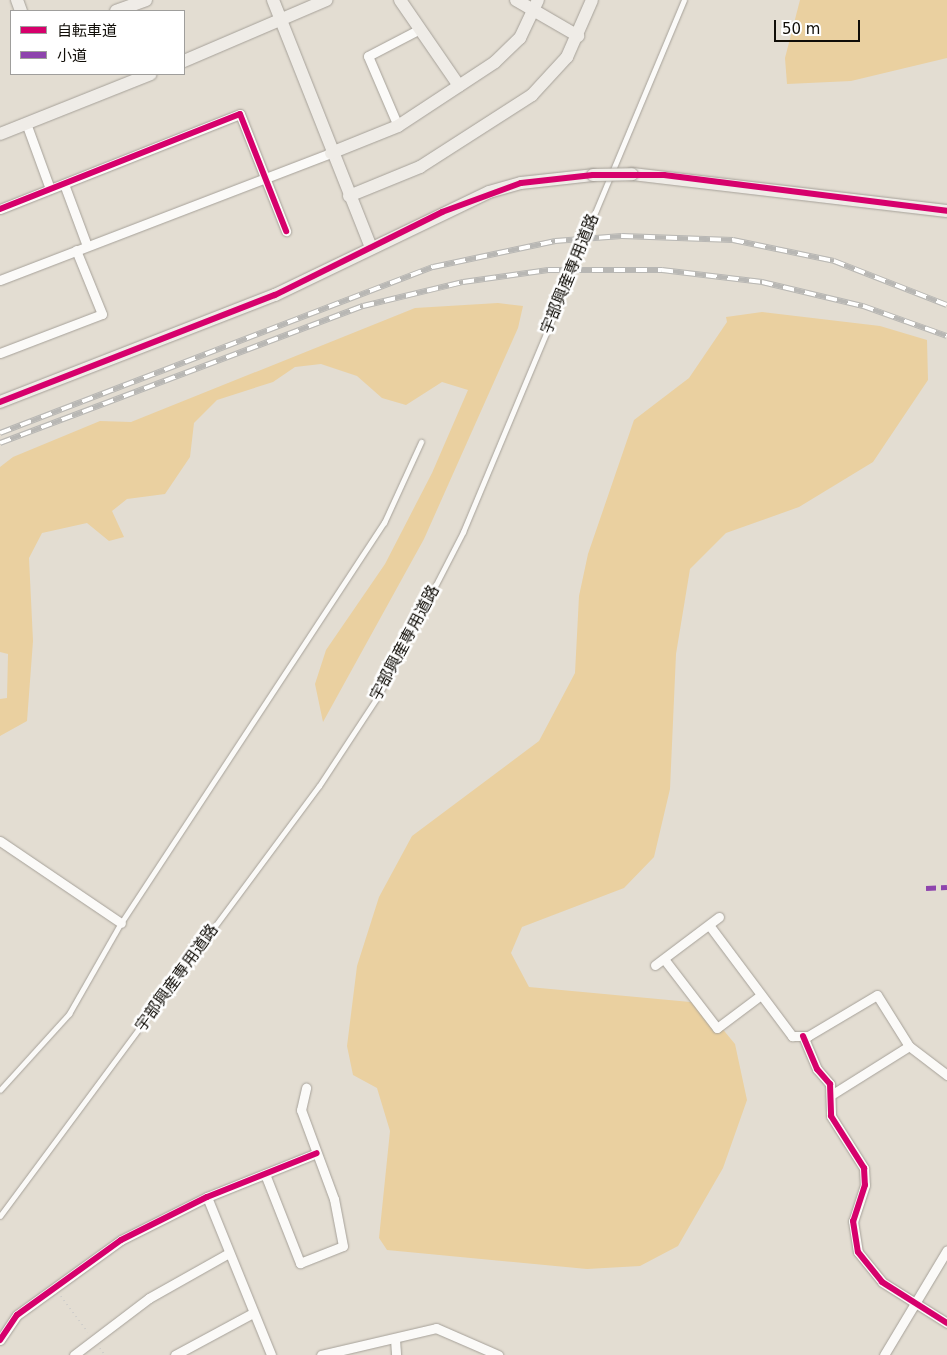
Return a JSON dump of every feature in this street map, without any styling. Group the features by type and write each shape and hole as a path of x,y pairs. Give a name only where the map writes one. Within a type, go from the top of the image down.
{"street":[{"path":"119,10 146,0"},
{"path":"272,0 371,247"},
{"path":"185,61 282,22 326,0"},
{"path":"400,0 459,86"},
{"path":"516,0 534,13 578,36"},
{"path":"0,280 398,126 459,86 520,38 534,13 538,0"},
{"path":"349,196 420,167 532,95 567,57 578,36 592,0"},
{"path":"398,126 368,56 420,29"},
{"path":"0,134 148,75"},
{"path":"0,209 240,114 286,231"},
{"path":"26,123 50,189"},
{"path":"0,402 275,295 371,247 489,192 521,183 593,175 632,174 947,211"},
{"path":"64,184 87,246"},
{"path":"0,353 102,314 76,250"},
{"path":"0,841 121,923"},
{"path":"656,965 719,917"},
{"path":"709,925 792,1036 803,1036 877,995 909,1046 947,1075"},
{"path":"664,959 717,1028 761,995"},
{"path":"803,1036 817,1068 830,1084 831,1116 855,1149 866,1177 853,1221 858,1252 874,1276 947,1323"},
{"path":"831,1095 909,1046"},
{"path":"265,1174 300,1263 343,1246 334,1199 301,1110 306,1088"},
{"path":"0,1340 17,1315 121,1240 207,1197 316,1152"},
{"path":"207,1197 270,1355"},
{"path":"884,1355 913,1302 947,1250"},
{"path":"74,1355 181,1278 230,1254"},
{"path":"176,1355 253,1313"},
{"path":"321,1355 436,1328 498,1355"},
{"path":"395,1338 396,1355"}],"lane":[{"name":"宇部興産専用道路","path":"0,1216 319,786 380,693 463,532 684,0"},
{"path":"0,1090 69,1014 121,923 384,523 421,442"}],"path":[{"path":"56,1288 105,1355"}],"shaded area":[{"path":"800,0 947,0 947,58 851,81 787,84 785,58"},
{"path":"498,303 523,306 518,328 424,539 323,722 315,684 326,650 385,564 432,473 468,390 442,382 406,405 382,398 357,376 321,364 295,367 273,382 217,400 194,423 190,457 165,494 127,499 112,511 124,537 109,541 87,523 42,533 29,558 33,641 27,721 0,736 0,699 7,698 8,654 0,652 0,467 13,457 100,421 131,422 415,308"},
{"path":"762,312 880,326 927,340 928,380 873,462 799,507 726,533 690,569 676,654 670,789 654,857 624,888 522,927 511,953 529,987 701,1003 735,1044 747,1100 723,1168 678,1246 640,1266 587,1269 387,1250 379,1238 390,1131 377,1088 353,1075 347,1046 357,966 379,897 412,836 539,741 575,673 579,596 588,554 634,420 689,378 727,322 726,317"}],"railway":[{"path":"0,433 433,267 555,241 622,236 733,240 834,261 947,305"},
{"path":"0,443 363,306 463,282 548,270 662,270 762,282 863,306 947,336"}],"marked path":[{"path":"926,888 947,887"}],"cycle path":[{"path":"0,209 240,114 286,231"},
{"path":"0,402 275,295 442,212 521,183 593,175 664,175 947,211"},
{"path":"803,1036 817,1069 830,1084 831,1116 864,1168 865,1185 853,1221 858,1252 882,1282 947,1323"},
{"path":"0,1340 17,1315 121,1240 207,1197 317,1153"}]}
